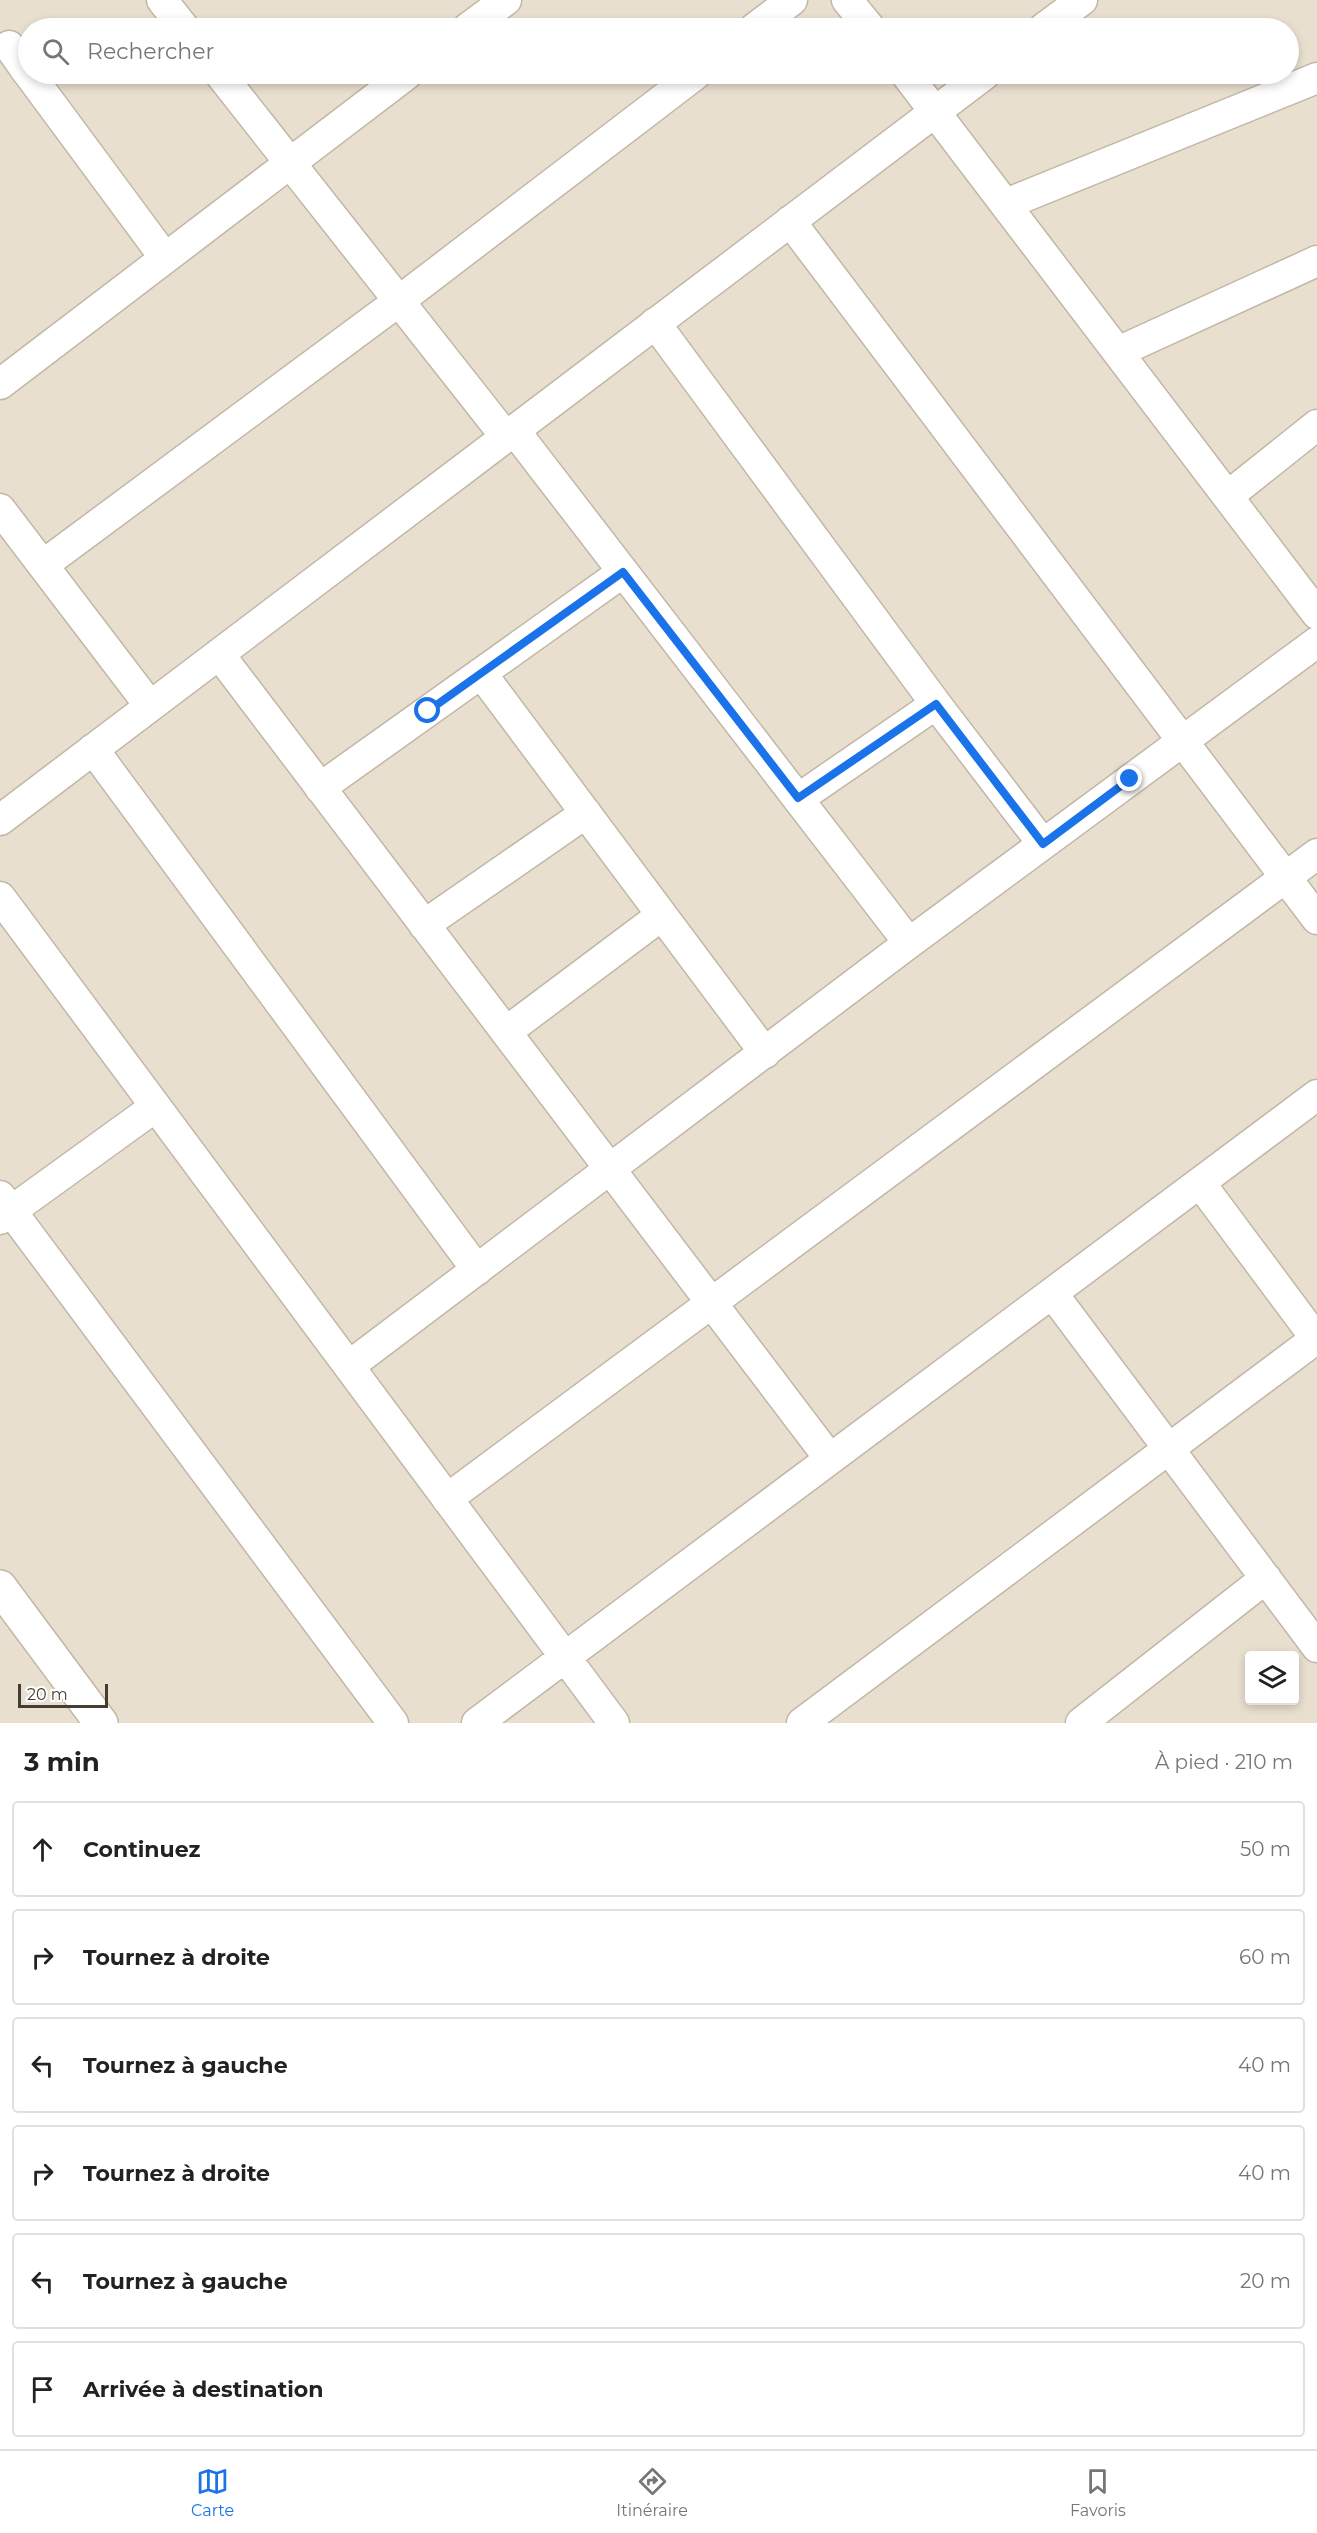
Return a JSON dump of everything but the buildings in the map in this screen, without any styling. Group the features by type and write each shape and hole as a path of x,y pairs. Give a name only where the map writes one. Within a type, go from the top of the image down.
{"street":[{"path":"162,0 176,18"},
{"path":"482,18 506,0"},
{"path":"768,18 792,0"},
{"path":"847,0 862,18"},
{"path":"1058,18 1082,0"},
{"path":"9,46 18,58"},
{"path":"1006,204 1317,78"},
{"path":"37,84 165,258"},
{"path":"228,84 399,301 623,572 909,943"},
{"path":"0,384 394,84"},
{"path":"43,565 399,301 683,84"},
{"path":"914,84 1317,614"},
{"path":"0,820 972,84"},
{"path":"790,221 1317,919"},
{"path":"1118,352 1317,261"},
{"path":"655,323 936,704 1043,844"},
{"path":"1228,496 1317,425"},
{"path":"0,509 150,706"},
{"path":"320,788 623,572"},
{"path":"349,1366 909,943 1317,642"},
{"path":"219,654 830,1459"},
{"path":"481,673 765,1053"},
{"path":"798,798 936,704"},
{"path":"93,749 477,1270"},
{"path":"424,925 586,813"},
{"path":"447,1499 1317,854"},
{"path":"0,897 614,1723"},
{"path":"506,1032 662,915"},
{"path":"477,1723 1317,1095"},
{"path":"155,1107 4,1209 393,1723"},
{"path":"801,1723 1317,1339 1200,1183"},
{"path":"1053,1293 1317,1647"},
{"path":"1081,1723 1266,1578"},
{"path":"0,1587 101,1723"}],"shaded area":[{"path":"0,0 1317,0 1317,1723 0,1723"}],"route":[{"path":"428,711 623,572 798,798 936,704 1043,844 1130,779"}]}
